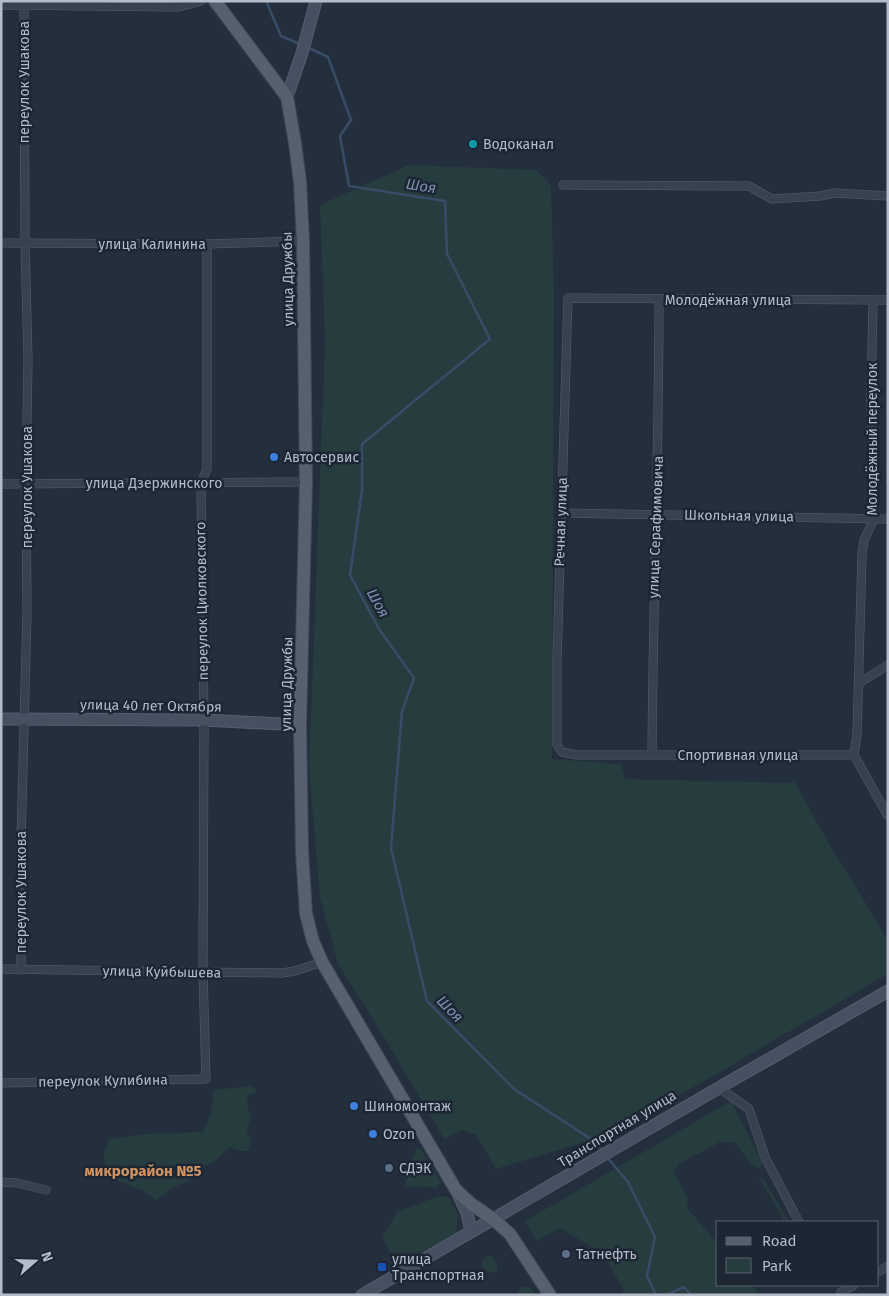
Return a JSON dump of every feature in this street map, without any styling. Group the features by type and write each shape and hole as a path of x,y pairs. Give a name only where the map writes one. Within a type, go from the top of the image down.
{"main road":[{"path":"215,1 287,97"},
{"name":"улица Дружбы","path":"287,97 300,182 303,241 306,482 300,725 303,882 309,928 322,962 456,1190 510,1234 550,1295"}],"street":[{"path":"1,4 179,7 201,1"},
{"name":"улица Дружбы","path":"287,97 302,54 316,1"},
{"name":"переулок Ушакова","path":"21,970 27,612 26,484 28,359 25,243 24,5"},
{"path":"563,185 748,186 772,198 820,196 835,193 888,196"},
{"name":"улица Калинина","path":"1,243 207,244 303,241"},
{"name":"переулок Циолковского","path":"206,1079 203,972 204,720 200,484 206,469 207,244"},
{"name":"Молодёжная улица","path":"568,298 888,300"},
{"name":"Речная улица","path":"557,745 557,660 568,298"},
{"name":"улица Серафимовича","path":"652,754 659,300"},
{"name":"Молодёжный переулок","path":"854,755 857,734 862,554 864,540 874,519 871,402 873,300"},
{"name":"улица Дзержинского","path":"1,484 306,482"},
{"name":"Школьная улица","path":"561,513 888,520"},
{"path":"859,683 888,666"},
{"name":"улица 40 лет Октября","path":"1,720 204,720 300,725"},
{"name":"Спортивная улица","path":"557,745 562,752 577,756 652,754 854,755"},
{"path":"854,755 888,816"},
{"name":"улица Куйбышева","path":"1,969 282,973 295,971 322,962"},
{"name":"Транспортная улица","path":"362,1295 598,1159 718,1087 888,991"},
{"name":"переулок Кулибина","path":"1,1083 206,1079"},
{"path":"718,1087 749,1109 765,1157 798,1221"},
{"path":"1,1182 18,1183 46,1190"},
{"path":"456,1190 468,1213 471,1232"}],"green space":[{"path":"409,165 537,170 551,186 554,295 552,759 621,764 625,779 790,783 794,781 837,858 888,941 888,974 615,1133 496,1169 476,1135 462,1130 444,1139 386,1040 339,966 320,898 309,770 325,342 320,205"},
{"path":"251,1086 255,1088 256,1093 248,1095 247,1104 251,1117 247,1131 251,1141 248,1151 240,1151 230,1147 215,1161 199,1169 189,1181 174,1187 157,1200 142,1190 114,1179 105,1167 104,1153 109,1139 147,1134 203,1132 210,1116 214,1090"},
{"path":"731,1101 763,1164 759,1168 753,1166 734,1142 720,1142 681,1163 673,1171 688,1199 687,1208 716,1242 716,1286 752,1286 760,1295 623,1295 623,1288 602,1253 560,1228 537,1241 525,1221"},
{"path":"420,1148 441,1182 437,1188 405,1186 416,1149"},
{"path":"759,1177 763,1178 788,1221 784,1221"},
{"path":"439,1196 448,1197 458,1214 456,1233 398,1263 395,1262 382,1236 397,1212"},
{"path":"486,1256 492,1257 497,1264 498,1270 495,1273 488,1272 482,1268 482,1260"},
{"path":"522,1287 529,1287 537,1295 519,1295 518,1292"}],"waterway":[{"name":"Шоя","path":"266,1 281,36 300,44"},
{"name":"Шоя","path":"307,47 328,57 351,120 340,136 349,186 445,201 447,254 490,339 362,444 362,490 350,575 379,629 414,678 402,711 391,848 427,1001 514,1089 594,1141 603,1152"},
{"name":"Шоя","path":"606,1156 628,1182 655,1237 647,1276 656,1295"},
{"name":"Шоя","path":"666,1295 684,1287 691,1295"}],"place":[{"name":"Водоканал","path":"473,144"},
{"name":"Автосервис","path":"274,457"},
{"name":"Шиномонтаж","path":"354,1106"},
{"name":"Ozon","path":"373,1134"},
{"name":"СДЭК","path":"389,1168"},
{"name":"Татнефть","path":"566,1254"},
{"name":"улица Транспортная","path":"382,1267"}],"district":[{"name":"микрорайон №5","path":"143,1171"}]}
